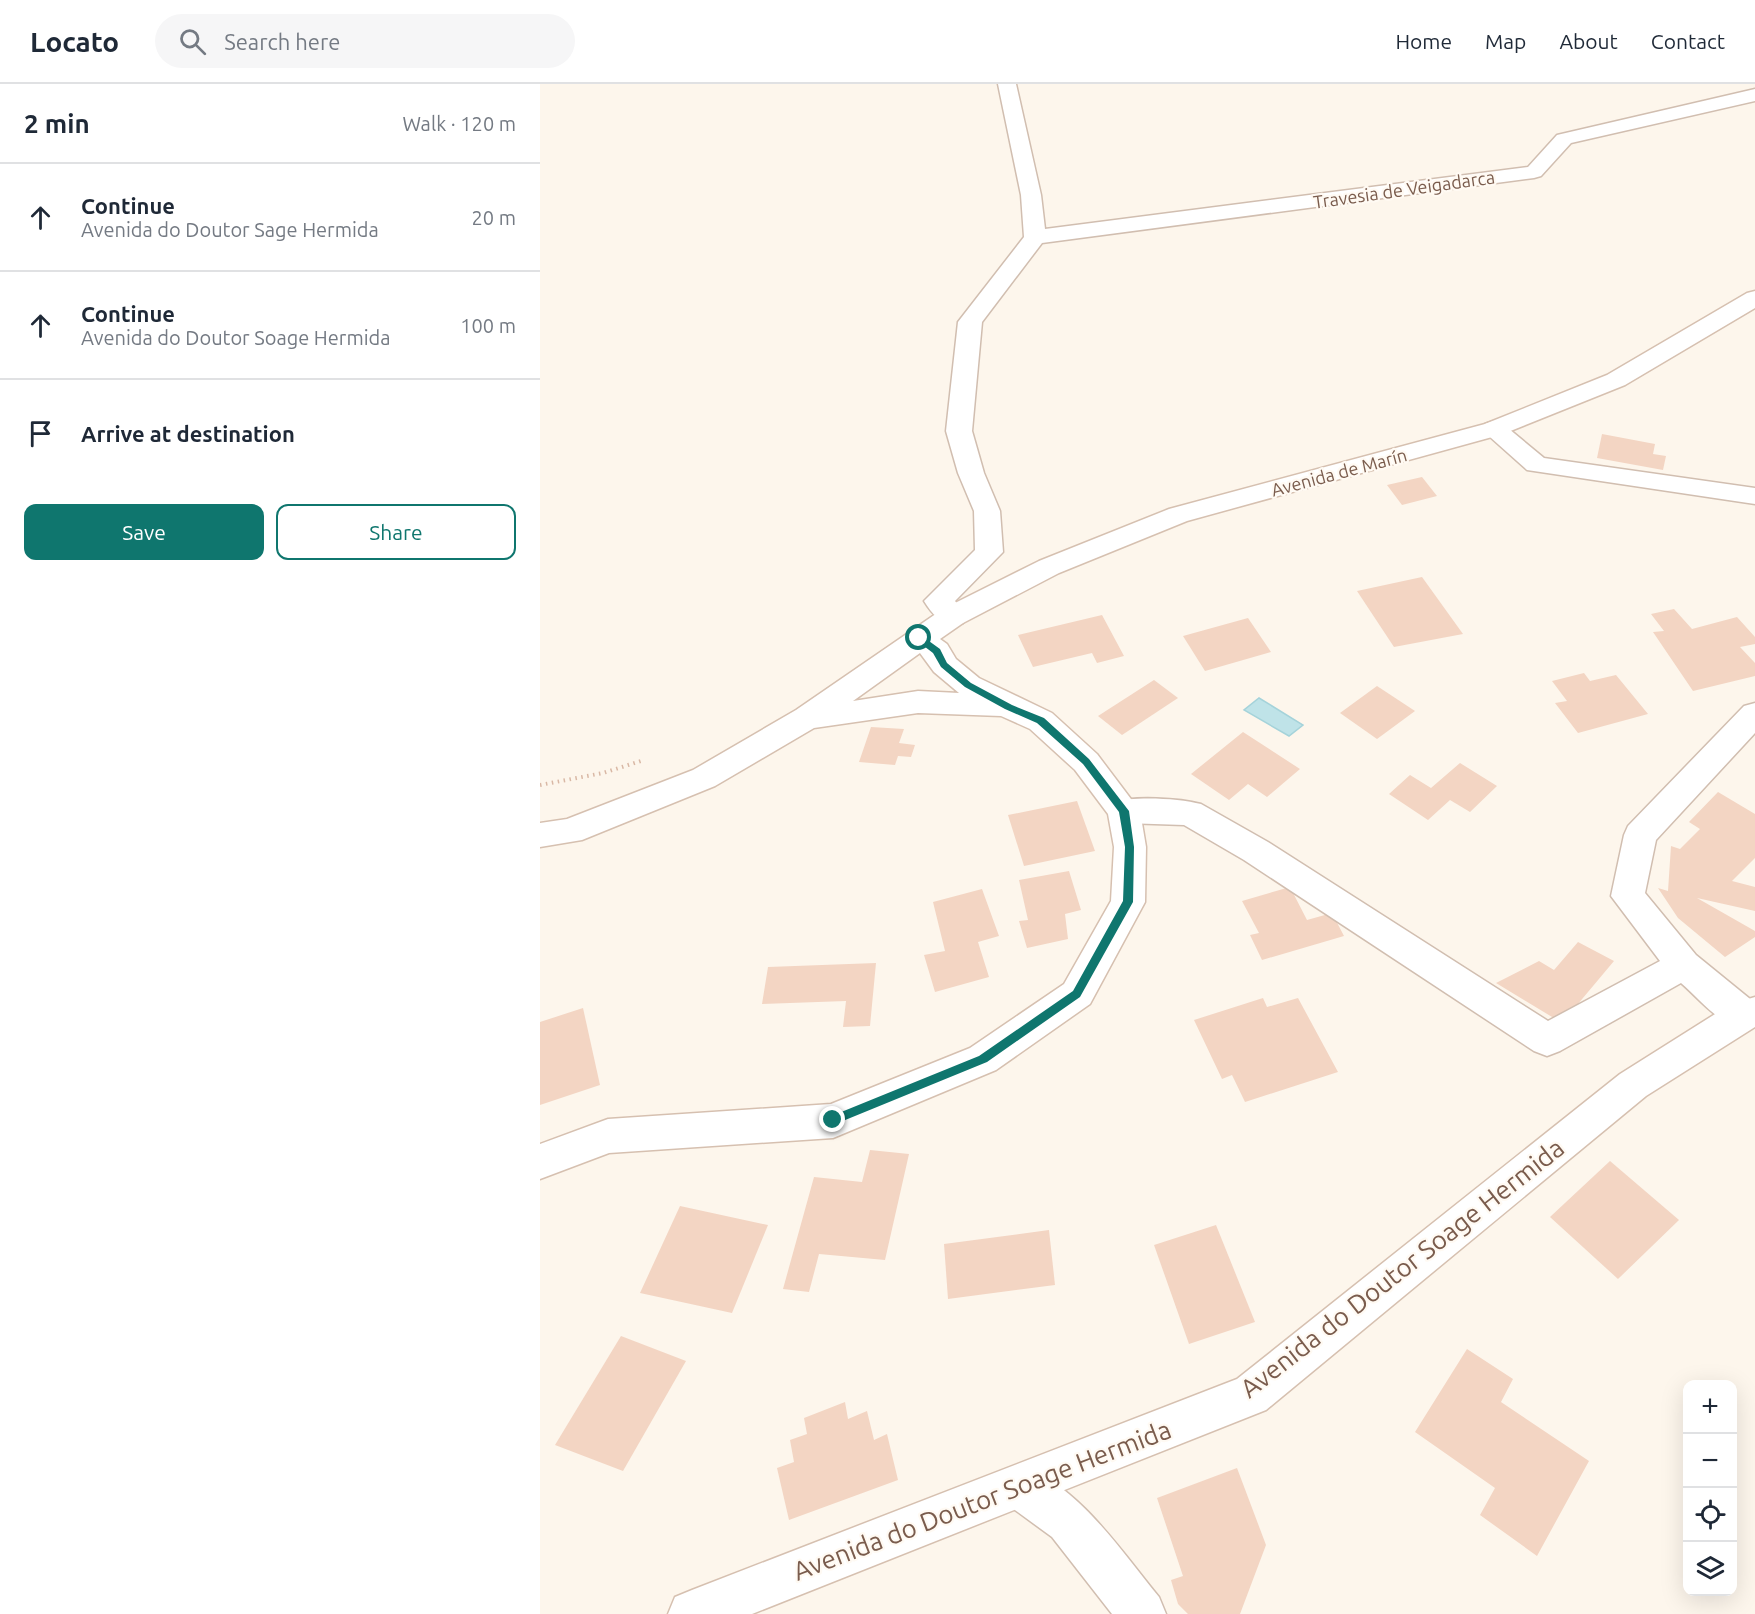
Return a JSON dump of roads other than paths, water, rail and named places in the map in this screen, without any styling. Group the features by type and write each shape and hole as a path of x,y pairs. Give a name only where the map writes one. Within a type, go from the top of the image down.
{"street":[{"path":"953,616 938,602 989,552 987,511 959,431 970,322 1035,237 1031,195 1007,84"},
{"name":"Travesia de Veigadarca","path":"1035,237 1534,172 1564,139 1755,95"},
{"name":"Avenida de Marín","path":"540,835 570,831 704,778 807,718 953,616 1049,567 1178,515 1494,429 1616,380 1755,298"},
{"path":"1494,429 1536,465 1755,496"},
{"path":"540,1162 608,1136 833,1120 983,1059 1077,994 1128,902 1130,847 1124,811 1086,762 1041,721 1008,707 968,685 944,665 937,651 919,638"},
{"path":"910,696 917,689 932,682 944,665"},
{"path":"872,672 910,696"},
{"path":"807,718 910,696 1008,707"},
{"path":"1750,1014 1684,965 1628,896 1640,835 1755,714"},
{"path":"1124,811 1191,813 1256,850 1547,1040 1684,965"},
{"name":"Avenida do Doutor Soage Hermida","path":"692,1614 1251,1395 1633,1085 1750,1014"},
{"path":"1020,1486 1068,1521 1142,1614"}],"water":[{"path":"1259,698 1303,725 1289,736 1244,710"}]}
